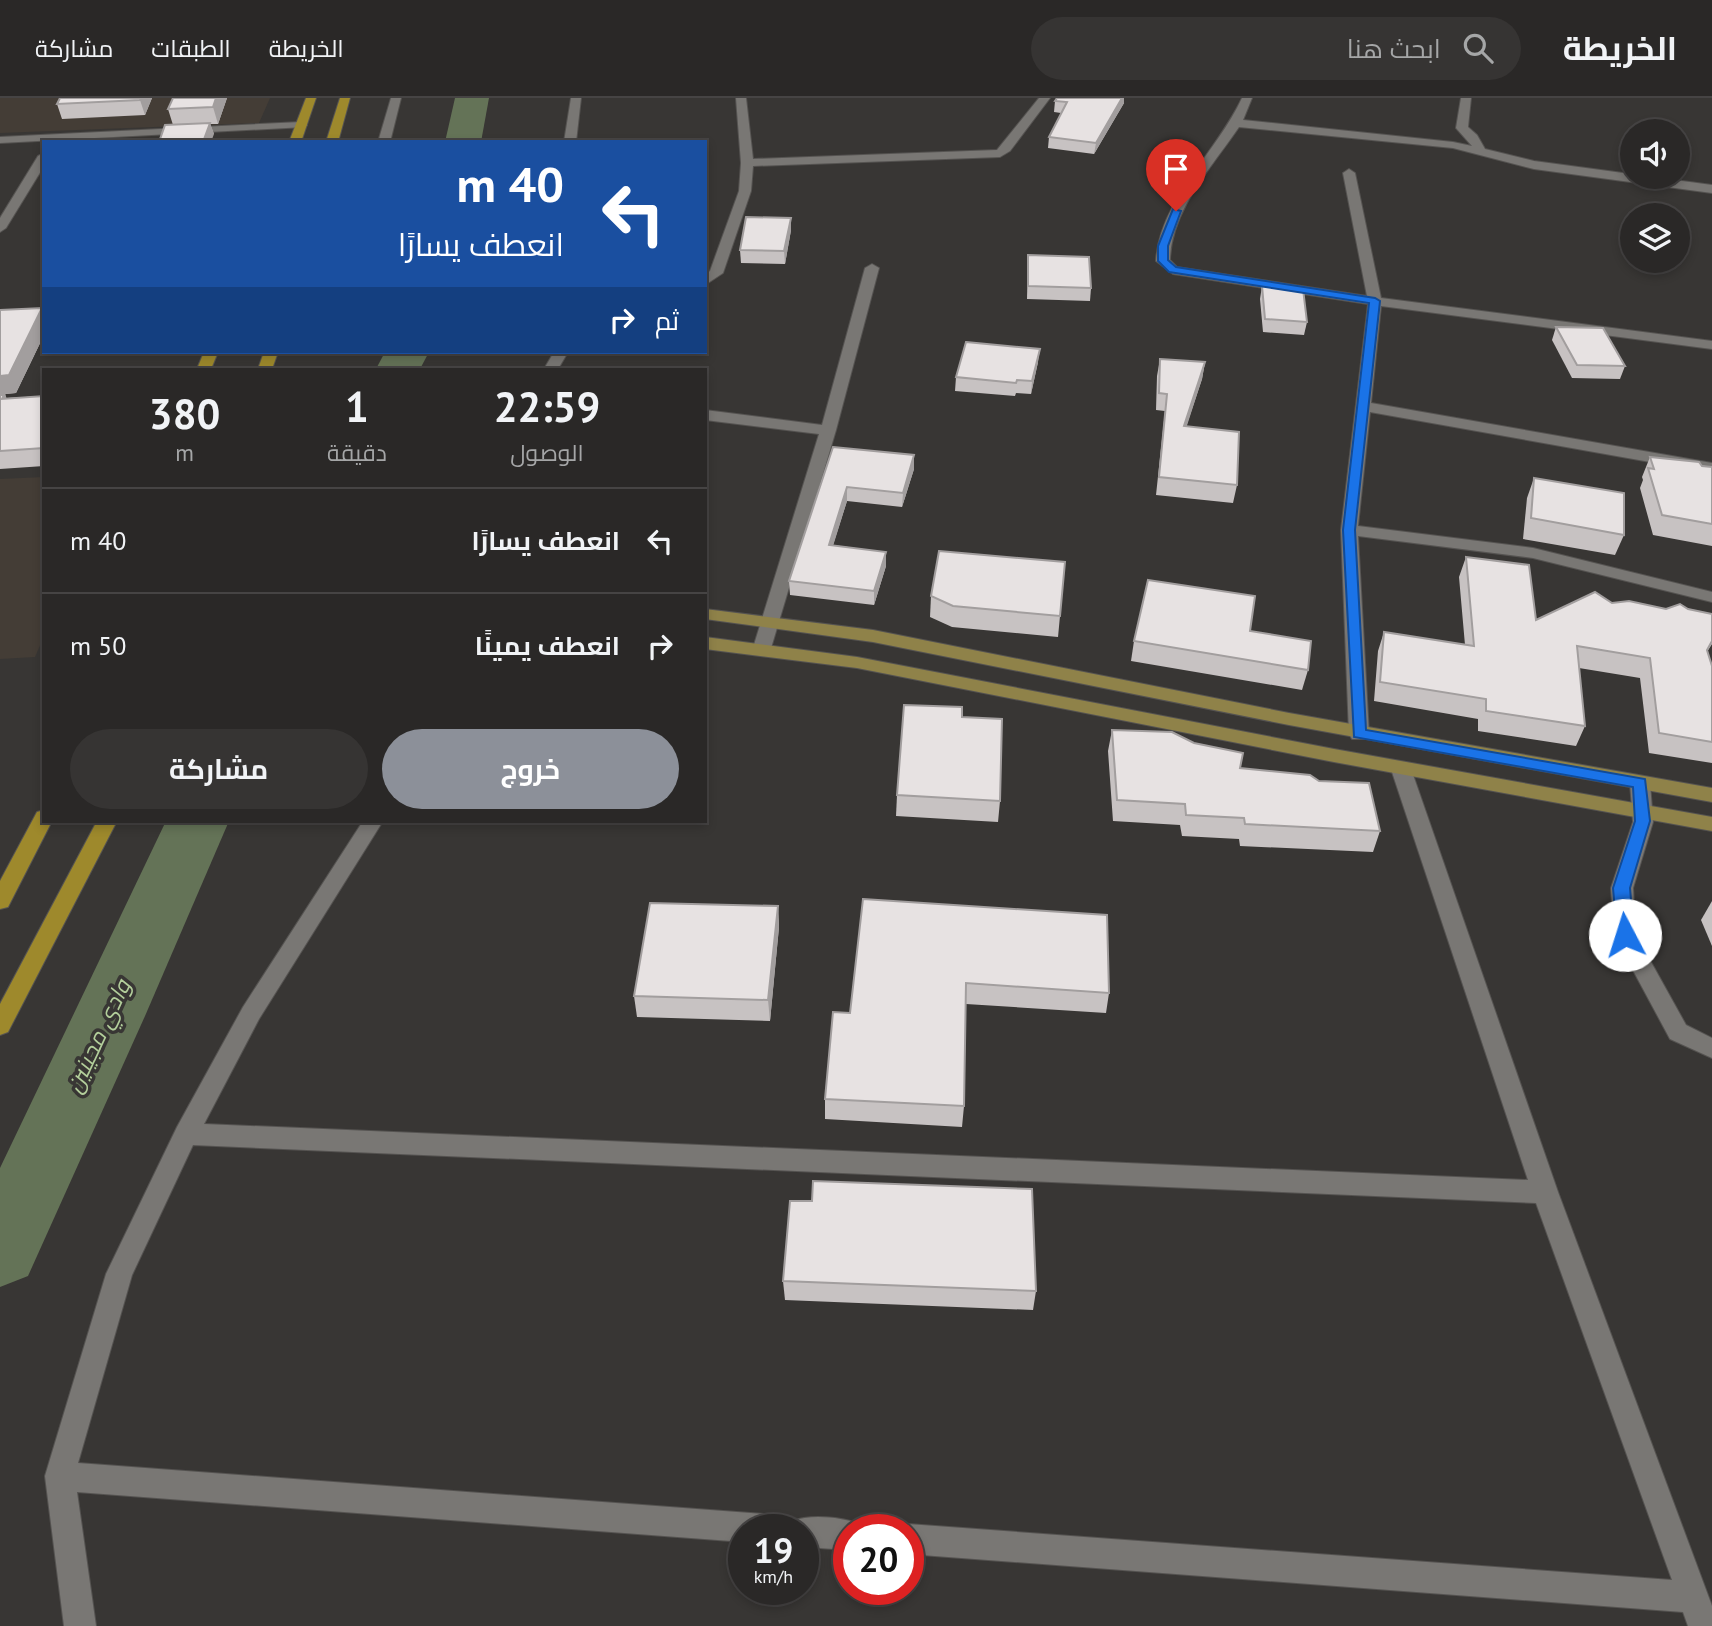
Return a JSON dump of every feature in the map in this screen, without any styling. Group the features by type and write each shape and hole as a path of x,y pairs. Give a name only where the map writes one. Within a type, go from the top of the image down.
{"highway":[{"path":"296,140 311,98"},
{"path":"333,140 345,98"},
{"path":"0,901 42,821"},
{"path":"0,1026 106,823"}],"main road":[{"path":"707,614 771,620 871,636 1359,734 1712,795"},
{"path":"707,643 762,648 861,664 1401,769 1712,824"}],"street":[{"path":"385,140 396,98"},
{"path":"570,140 576,98"},
{"path":"707,280 716,273 745,191 747,163 741,98"},
{"path":"747,163 1000,153 1006,149 1045,98"},
{"path":"1247,98 1237,123 1172,219 1163,246 1163,261 1166,266 1184,273 1375,301 1712,345"},
{"path":"1462,128 1466,98"},
{"path":"1237,123 1446,145 1534,165 1712,189"},
{"path":"0,140 54,140 301,125"},
{"path":"1446,145 1449,135 1462,128"},
{"path":"1462,128 1477,142 1480,151"},
{"path":"1,226 42,159"},
{"path":"1349,173 1375,301 1349,530 1359,734"},
{"path":"762,648 828,430 872,268"},
{"path":"1361,406 1712,468"},
{"path":"707,415 828,430"},
{"path":"1349,530 1533,553 1712,597"},
{"path":"1401,769 1545,1192 1704,1626"},
{"path":"1640,783 1643,812 1640,832 1622,888 1625,935 1678,1032 1712,1049"},
{"path":"80,1626 60,1476 119,1274 186,1134 251,1013 372,823"},
{"path":"186,1134 1545,1192"},
{"path":"60,1476 728,1526"},
{"path":"924,1540 1693,1597"}],"shaded area":[{"path":"0,98 270,98 259,123 0,133"},
{"path":"42,477 42,641 35,657 0,659 0,479"}],"building":[{"path":"60,98 141,98 57,104"},
{"path":"173,98 216,98 213,107 168,109"},
{"path":"1057,98 1122,98 1096,143 1049,137 1067,102 1055,101"},
{"path":"210,123 204,140 160,140 165,125"},
{"path":"746,217 791,218 784,251 740,250"},
{"path":"1028,255 1089,257 1091,288 1028,286"},
{"path":"1262,286 1303,289 1307,322 1265,319"},
{"path":"42,308 9,375 0,376 0,310"},
{"path":"1556,327 1603,328 1625,366 1577,365"},
{"path":"966,342 1040,349 1032,381 1017,380 1016,383 956,377"},
{"path":"1160,359 1205,362 1184,426 1239,432 1237,485 1159,477 1167,394 1159,393"},
{"path":"0,395 4,395 2,399 42,396 42,448 0,451"},
{"path":"833,447 914,455 903,493 847,487 829,545 886,552 874,591 789,581"},
{"path":"1650,457 1699,462 1702,466 1712,467 1712,524 1662,515 1648,468 1654,469"},
{"path":"1534,478 1624,493 1624,535 1531,518"},
{"path":"939,551 1065,562 1060,616 953,606 931,596"},
{"path":"1466,557 1529,565 1536,620 1595,592 1612,603 1629,601 1666,609 1680,604 1688,609 1712,614 1712,641 1707,650 1712,666 1712,742 1659,733 1650,658 1577,646 1585,726 1486,711 1486,699 1380,682 1384,632 1474,646"},
{"path":"1148,580 1255,596 1250,631 1311,641 1308,670 1134,641"},
{"path":"904,705 962,707 962,717 1002,719 1000,801 897,795"},
{"path":"1112,730 1172,732 1194,743 1243,753 1240,768 1310,775 1319,781 1369,783 1380,831 1245,824 1244,818 1186,815 1185,804 1117,800"},
{"path":"863,899 1107,915 1109,993 966,983 964,1106 825,1099 833,1012 850,1013"},
{"path":"650,903 778,906 768,1000 634,996"},
{"path":"813,1181 1032,1189 1036,1291 783,1281 790,1201 812,1201"}],"waterway":[{"name":"وادي مجينين","path":"463,140 472,98"},
{"name":"وادي مجينين","path":"399,368 406,354"},
{"name":"وادي مجينين","path":"0,1251 110,1016 196,823"}],"route":[{"path":"1176,211 1163,246 1163,261 1173,270 1375,301 1349,530 1359,734 1640,783 1643,821 1622,888 1625,935"}]}
